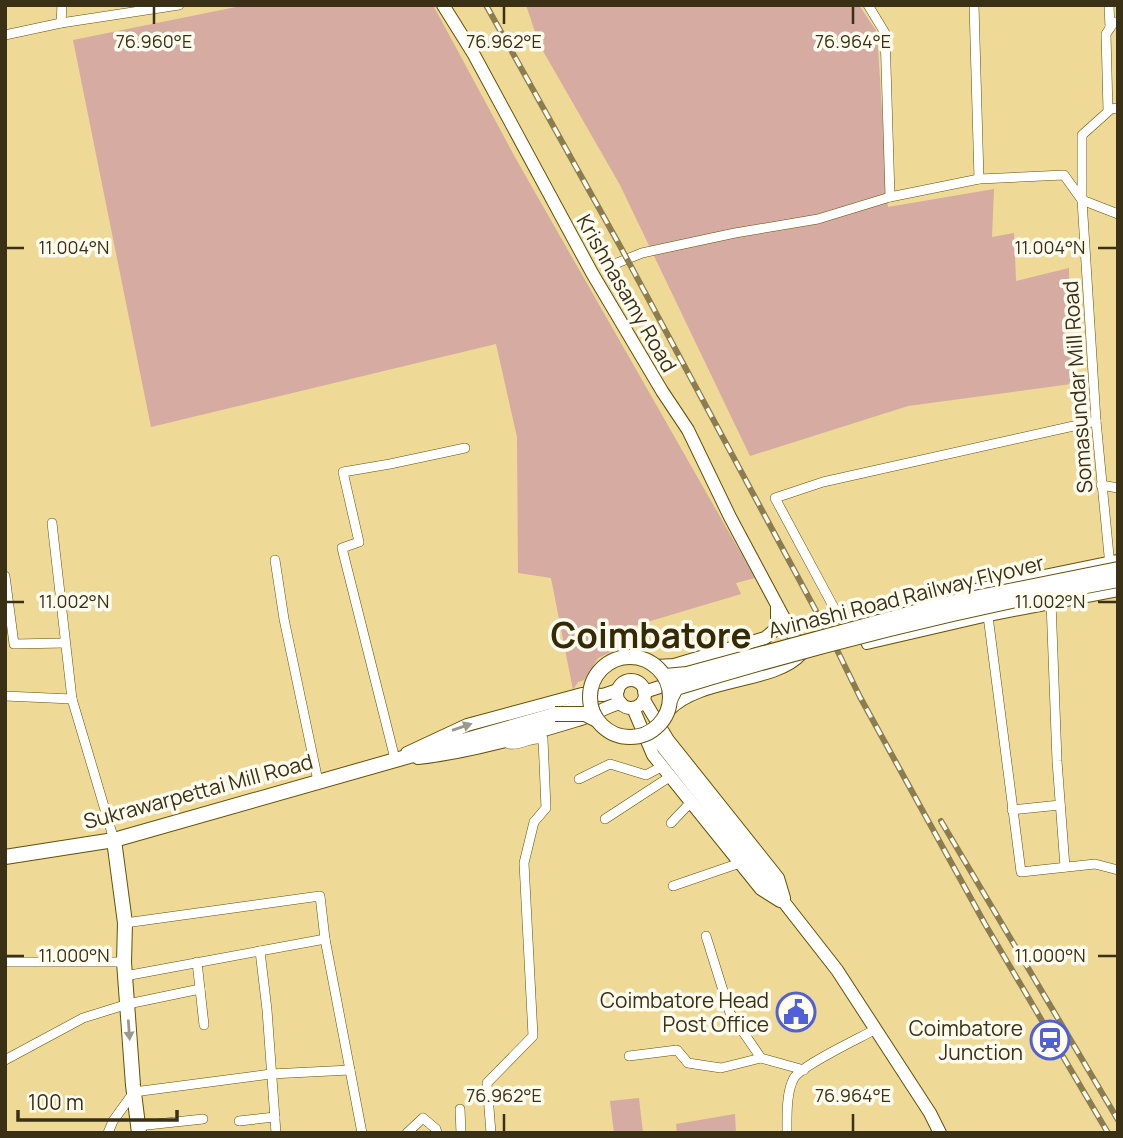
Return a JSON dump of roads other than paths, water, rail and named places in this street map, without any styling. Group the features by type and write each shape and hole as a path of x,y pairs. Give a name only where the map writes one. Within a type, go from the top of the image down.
{"highway":[{"name":"Avinashi Road Railway Flyover","path":"665,687 687,674 955,602 1115,575"},
{"name":"Avinashi Road Railway Flyover","path":"665,687 676,688 904,625 1115,575"},
{"path":"555,714 585,714 597,720 605,729 628,738 651,732 659,726 665,687 644,659 618,659 606,665 597,675 591,687 590,700 597,720"},
{"path":"555,714 582,707 590,700"},
{"name":"Sukrawarpettai Mill Road","path":"5,857 114,840 555,714"},
{"path":"114,840 125,923 125,969 139,1130"}],"main road":[{"name":"Krishnasamy Road","path":"443,5 473,53 592,273 688,430 730,517 800,648 798,657 788,665 681,699 665,687"},
{"path":"1093,579 1115,575"},
{"path":"398,758 444,755 508,739 583,719 610,705 665,687 684,662 765,638 777,628 778,613 775,601"},
{"path":"398,758 467,725 582,694 632,699 778,878 786,905"},
{"path":"632,699 649,747 761,889 786,905"},
{"path":"651,732 837,970 930,1113 940,1133"}],"street":[{"path":"61,23 62,5"},
{"path":"5,36 61,23 178,5"},
{"path":"868,5 885,33 890,197"},
{"path":"974,5 979,179"},
{"path":"1109,5 1114,25 1106,34 1113,110"},
{"name":"Somasundar Mill Road","path":"1113,110 1082,135 1082,200 1101,485 1115,575"},
{"path":"607,267 642,253 818,219 890,197 979,179 1064,175 1082,200 1118,214"},
{"path":"1096,421 823,482 775,498 840,619 856,618 957,593 1115,575"},
{"path":"398,758 342,548 359,542 343,472 464,448"},
{"path":"1101,485 1118,488"},
{"path":"52,523 72,699 114,840"},
{"path":"275,560 284,619 318,780"},
{"path":"856,618 867,644 1051,603 1115,575"},
{"path":"5,576 10,644 65,643"},
{"path":"1051,603 1065,867"},
{"path":"988,615 1021,872 1095,864 1118,870"},
{"path":"5,696 72,699"},
{"path":"491,1133 487,1083 533,1036 524,863 534,822 546,808 544,739 533,737 515,745 509,744 508,739"},
{"path":"579,779 610,764 646,775 667,771"},
{"path":"605,819 667,771"},
{"path":"671,823 691,802"},
{"path":"1012,810 1060,805"},
{"path":"673,886 740,863"},
{"path":"125,923 320,896 325,939 362,1133"},
{"path":"706,936 730,1013 761,1058"},
{"path":"5,962 125,969 197,962 325,939"},
{"path":"260,951 276,1133"},
{"path":"197,962 204,1024"},
{"path":"5,1060 83,1018 128,1004 200,989"},
{"path":"787,1133 787,1106 794,1077 820,1059 876,1029"},
{"path":"629,1056 677,1050 688,1063 721,1068 761,1058 804,1070"},
{"path":"108,1133 134,1091 271,1074 350,1070"},
{"path":"460,1109 461,1133"},
{"path":"239,1121 275,1117"},
{"path":"407,1133 423,1118 437,1133"},
{"path":"139,1130 203,1119"}],"railway":[{"path":"486,5 620,246 860,697 985,924 1108,1133"},
{"path":"941,821 1118,1120"}],"place":[{"name":"Coimbatore Head Post Office","path":"796,1012"},
{"name":"Coimbatore Junction","path":"1050,1040"}],"district":[{"name":"Coimbatore","path":"651,635"}]}
